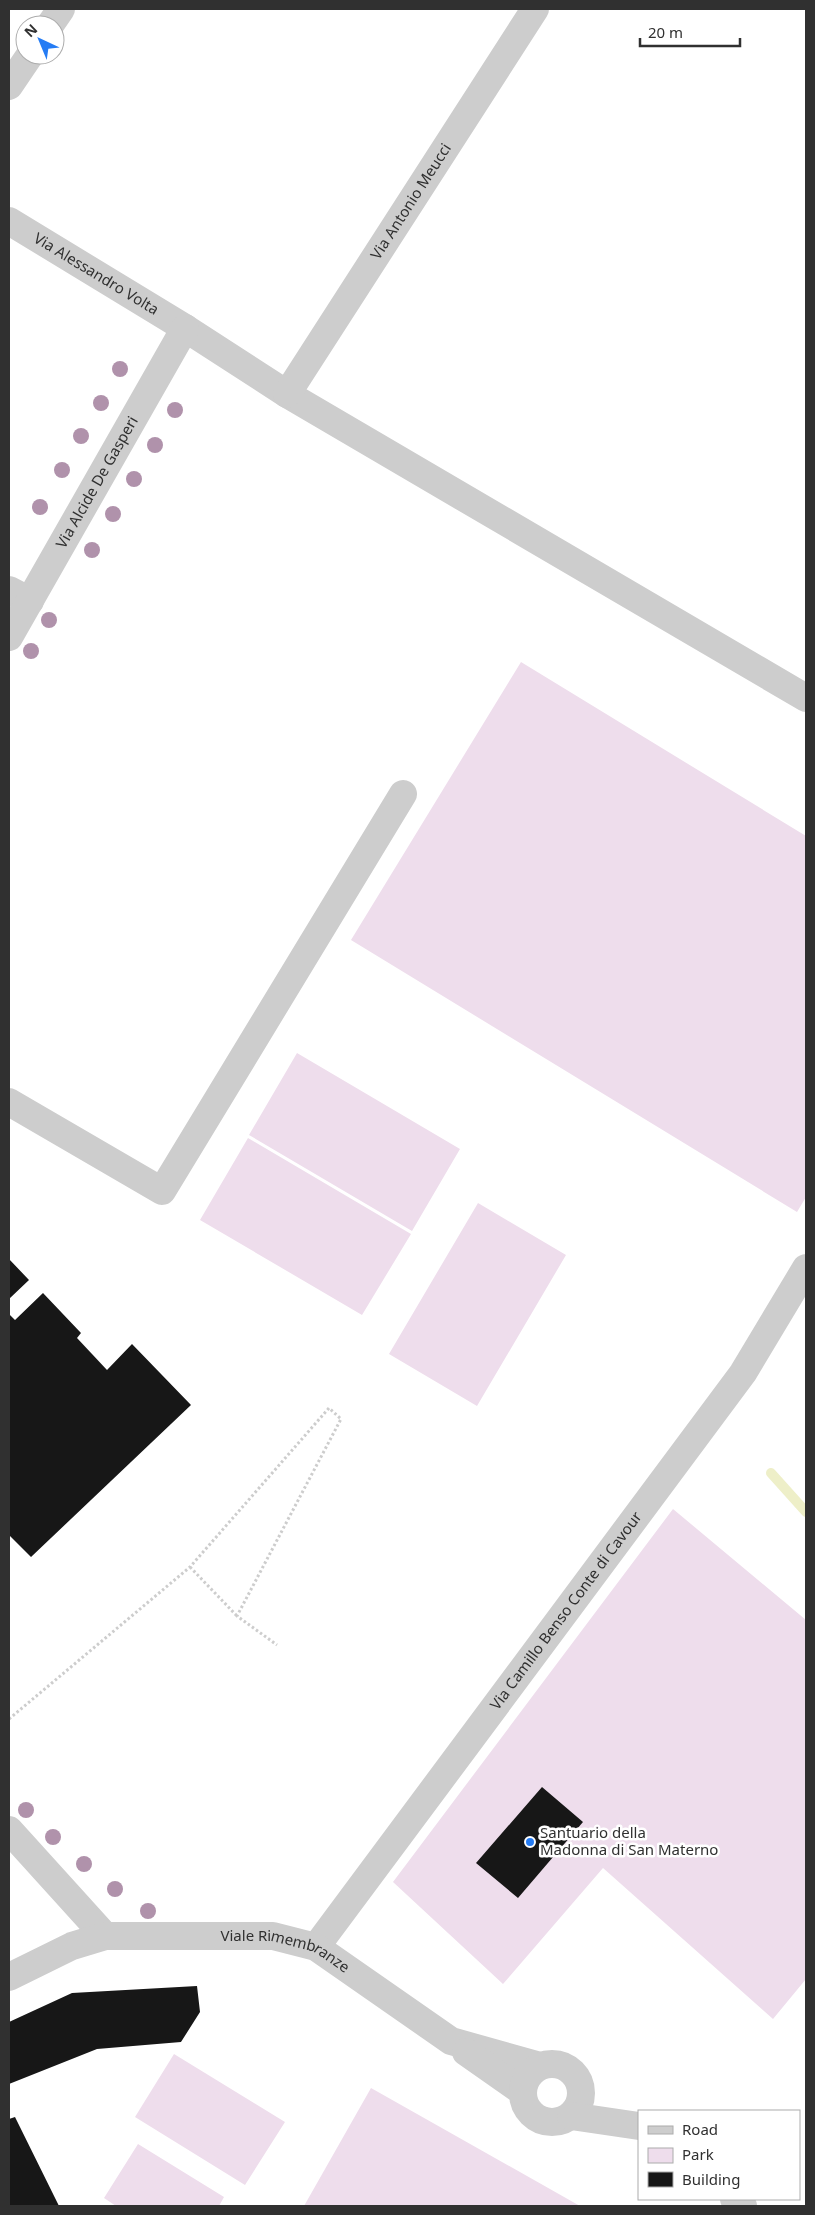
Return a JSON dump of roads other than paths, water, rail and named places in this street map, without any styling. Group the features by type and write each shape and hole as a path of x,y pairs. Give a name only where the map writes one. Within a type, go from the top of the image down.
{"street":[{"name":"Via Antonio Meucci","path":"287,394 534,9"},
{"path":"9,86 23,65"},
{"name":"Via Alessandro Volta","path":"9,221 185,328 287,394 806,698"},
{"name":"Via Alcide De Gasperi","path":"9,638 20,596 185,328"},
{"path":"9,1102 162,1190 403,794"},
{"name":"Via Camillo Benso Conte di Cavour","path":"316,1947 744,1373 806,1268"},
{"path":"9,1830 105,1936"},
{"name":"Viale Rimembranze","path":"9,1977 72,1946 105,1936 273,1936 316,1947 451,2041 540,2066"},
{"path":"451,2041 523,2092 528,2108 540,2120 562,2121 576,2104 581,2082 573,2072 560,2064 540,2066 532,2071 523,2092"},
{"path":"576,2104 638,2124"}],"waterway":[{"path":"771,1473 806,1512"}],"place":[{"name":"Santuario della Madonna di San Materno","path":"530,1842"}]}
